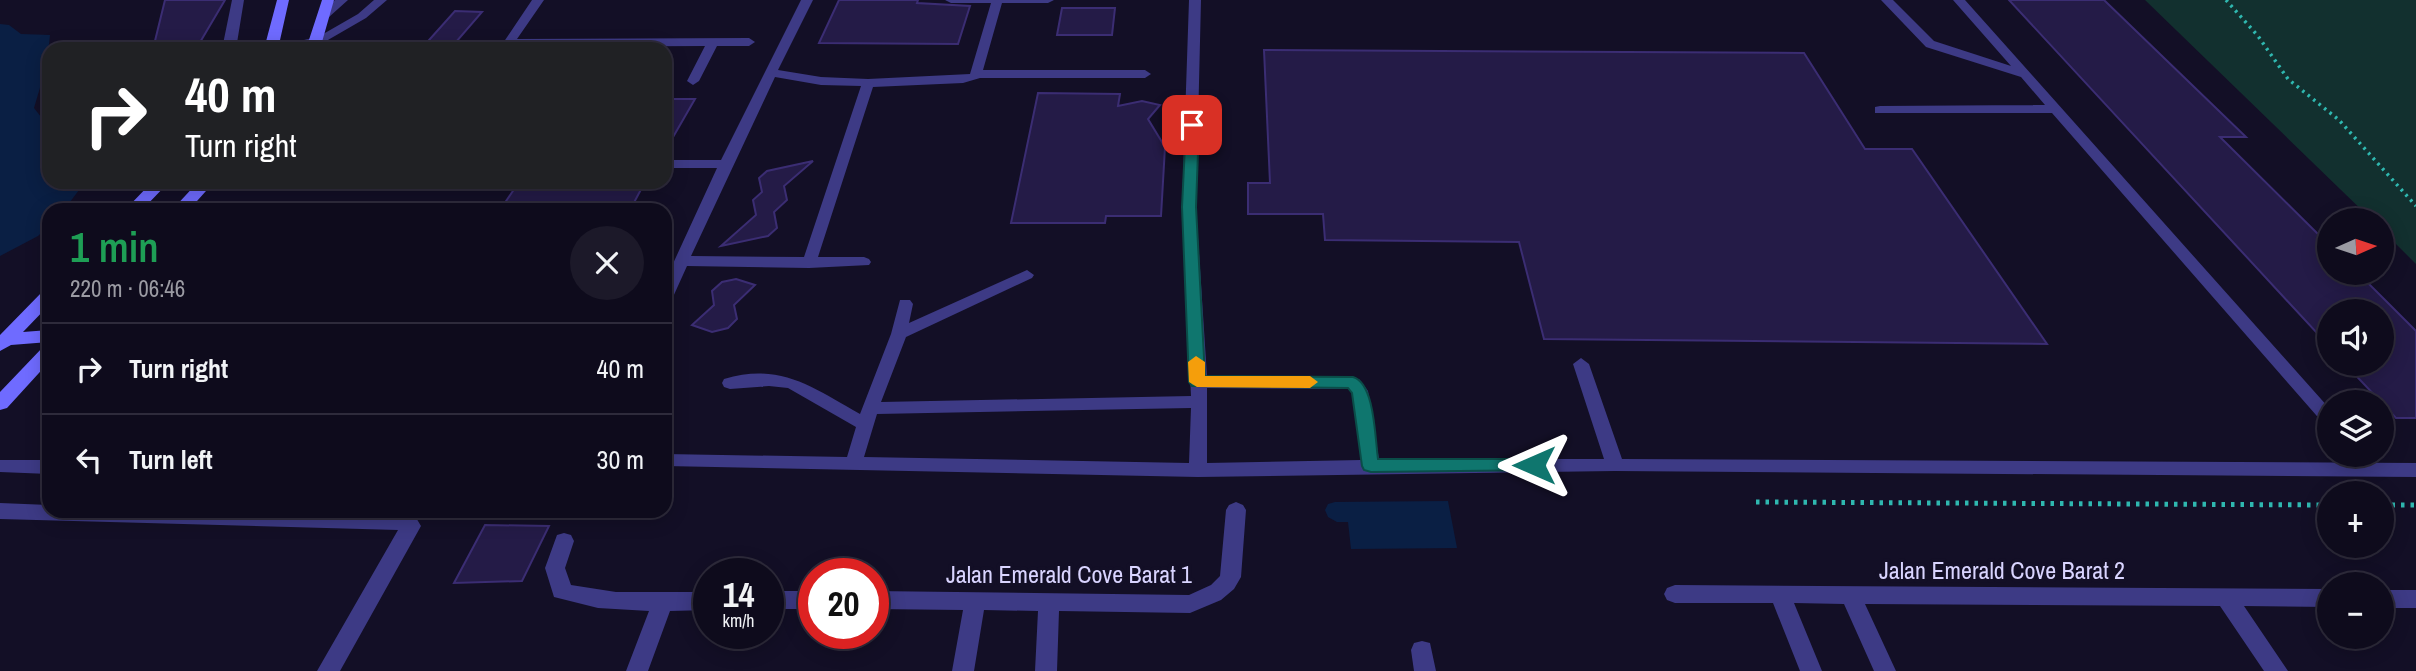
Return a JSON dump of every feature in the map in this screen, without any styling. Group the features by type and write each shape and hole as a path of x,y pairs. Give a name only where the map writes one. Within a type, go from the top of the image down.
{"main road":[{"path":"273,42 283,0"},
{"path":"316,42 328,0"},
{"path":"140,203 154,189"},
{"path":"186,203 200,189"},
{"path":"3,342 42,302"},
{"path":"3,342 42,337"},
{"path":"0,403 42,358"}],"street":[{"path":"230,42 238,0"},
{"name":"Jalan Emerald Cove Barat 1","path":"889,600 1190,604 1206,598 1226,585 1230,577 1236,510"},
{"path":"0,511 42,512"},
{"path":"328,671 411,526 402,519 352,518"},
{"path":"564,541 555,568 562,591 584,598 621,602 693,601"},
{"name":"Jalan Emerald Cove Barat 2","path":"1675,594 2317,598"},
{"path":"1780,595 1811,671"},
{"path":"1851,596 1885,671"},
{"path":"2226,598 2277,671"},
{"path":"2394,599 2416,599"},
{"path":"963,671 975,600"},
{"path":"636,671 663,601"},
{"path":"1045,671 1049,601"}],"lane":[{"path":"325,15 342,0"},
{"path":"320,42 362,16 381,0"},
{"path":"510,42 538,0"},
{"path":"672,281 807,0"},
{"path":"951,0 1048,0"},
{"path":"1195,0 1189,207 1200,402 1198,470"},
{"path":"1887,0 1930,44 2024,75"},
{"path":"1959,0 2317,405"},
{"path":"977,74 997,1"},
{"path":"693,81 713,42"},
{"path":"672,43 749,42"},
{"path":"771,73 821,81 868,83 963,79 977,74 1145,74"},
{"path":"809,263 868,83"},
{"path":"1880,110 2054,109"},
{"path":"672,164 726,164"},
{"path":"681,261 864,262"},
{"path":"899,334 1027,275"},
{"path":"854,463 870,408 899,334 905,304"},
{"path":"1581,364 1615,465"},
{"path":"730,383 769,380 792,383 865,425"},
{"path":"1197,382 1353,383 1360,391 1371,466"},
{"path":"870,408 1200,402"},
{"path":"672,460 1198,470 1615,465 2416,470"},
{"path":"0,466 42,467"}],"path":[{"path":"2226,0 2258,36 2288,79 2339,120 2416,206"},
{"path":"1756,502 2317,505"},
{"path":"2394,505 2416,505"}],"green space":[{"path":"2145,0 2416,0 2416,264 2394,242 2394,208 2360,208"}],"water":[{"path":"0,24 9,25 21,34 50,35 49,42 42,42 42,81 34,108 42,118 42,189 80,189 69,203 42,203 42,232 0,256"},
{"path":"1448,501 1457,548 1351,549 1348,522 1337,522 1328,517 1325,510 1328,504 1335,502"}],"building":[{"path":"165,0 225,0 200,42 155,42"},
{"path":"839,0 918,0 917,3 970,6 958,44 819,43"},
{"path":"2009,0 2104,0 2246,137 2220,137 2317,233 2317,285 2370,285 2384,299 2317,299 2317,333"},
{"path":"1062,8 1115,8 1112,35 1057,35"},
{"path":"455,11 482,12 456,42 427,42"},
{"path":"1264,50 1804,53 1865,149 1912,149 2047,344 1544,339 1519,242 1325,240 1323,214 1248,214 1248,183 1270,183"},
{"path":"1038,93 1120,94 1118,106 1142,101 1160,105 1148,119 1165,147 1161,216 1106,216 1105,223 1011,223"},
{"path":"672,99 695,99 672,139"},
{"path":"813,161 784,186 787,200 774,212 777,228 768,236 721,246 756,215 753,200 762,192 759,178 767,171"},
{"path":"514,189 641,189 634,203 505,203"},
{"path":"736,279 755,285 734,305 737,319 728,328 712,332 692,325 714,305 712,291 722,282"},
{"path":"2394,309 2416,331 2416,418 2394,416 2394,390 2370,390 2356,376 2394,376"},
{"path":"485,525 549,526 522,581 454,583"}],"slow traffic":[{"path":"1196,362 1197,382 1310,382"}],"route":[{"path":"1192,125 1189,207 1197,382 1353,383 1360,391 1371,466 1534,465"}]}
